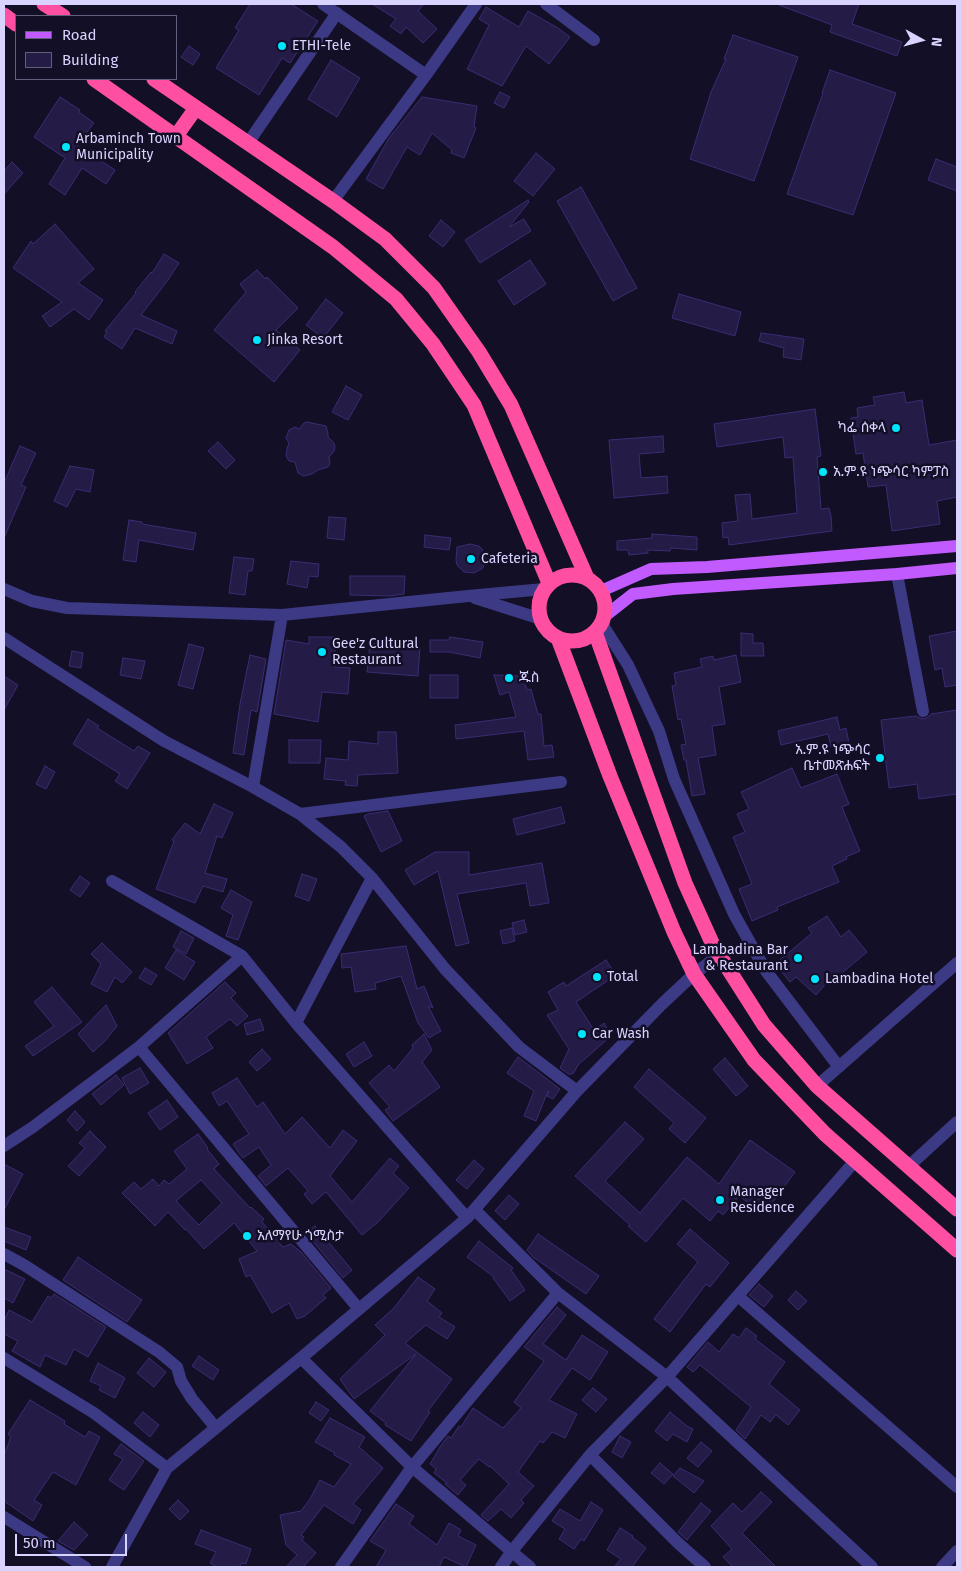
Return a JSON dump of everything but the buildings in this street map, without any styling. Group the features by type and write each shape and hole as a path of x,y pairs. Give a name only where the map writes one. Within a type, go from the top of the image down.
{"highway":[{"path":"4,15 15,23"},
{"path":"95,80 333,247 396,299 433,344 474,405 547,586"},
{"path":"155,80 333,201 385,239 434,288 479,352 511,405 587,578"},
{"path":"176,136 196,108"},
{"path":"567,574 578,574 587,578 595,583 601,591 606,608 600,624 587,638 567,641 558,638 550,633 541,619 540,599 547,586 558,578 567,574"},
{"path":"600,624 685,883 719,955 764,1025 817,1086 957,1208"},
{"path":"558,638 614,785 674,932 694,974 754,1060 825,1134 957,1250"}],"main road":[{"path":"601,591 650,569 957,546"},
{"path":"600,624 634,594 673,588 897,574 957,568"}],"street":[{"path":"323,4 426,75"},
{"path":"333,201 476,4"},
{"path":"546,4 594,40"},
{"path":"248,143 337,13"},
{"path":"897,574 923,711"},
{"path":"4,589 32,601 67,608 282,615 547,586"},
{"path":"468,596 541,619"},
{"path":"253,787 282,615"},
{"path":"600,624 628,665 659,731 674,779 734,914 766,971 839,1067"},
{"path":"4,638 164,741 253,787 300,814 341,847 372,878 445,969 519,1048 577,1092"},
{"path":"300,814 560,782"},
{"path":"296,1023 372,878"},
{"path":"112,881 242,956 296,1023 471,1214 558,1293 667,1377 872,1567"},
{"path":"112,1567 167,1468 301,1358 471,1214 577,1092 662,1004 694,974 719,955"},
{"path":"4,1146 33,1127 139,1047 242,956"},
{"path":"817,1086 957,964"},
{"path":"139,1047 359,1309"},
{"path":"909,1166 957,1122"},
{"path":"501,1567 590,1455 667,1377 856,1161"},
{"path":"4,1254 159,1352 177,1366 181,1382 192,1399 216,1428"},
{"path":"341,1567 412,1467 558,1293"},
{"path":"738,1296 957,1487"},
{"path":"4,1358 94,1413 167,1468"},
{"path":"301,1358 412,1467 530,1567"},
{"path":"590,1455 705,1567"},
{"path":"4,1516 85,1567"},
{"path":"942,1567 957,1551"}],"place":[{"name":"ETHI-Tele","path":"282,46"},
{"name":"Arbaminch Town Municipality","path":"66,147"},
{"name":"Jinka Resort","path":"257,340"},
{"name":"ካፌ ሰቀላ","path":"896,428"},
{"name":"አ.ም.ዩ ነጭሳር ካምፓስ","path":"823,472"},
{"name":"Cafeteria","path":"471,559"},
{"name":"Gee'z Cultural Restaurant","path":"322,652"},
{"name":"ጁስ","path":"509,678"},
{"name":"አ.ም.ዩ ነጭሳር ቤተመጽሐፍት","path":"880,758"},
{"name":"Lambadina Bar & Restaurant","path":"798,958"},
{"name":"Total","path":"597,977"},
{"name":"Lambadina Hotel","path":"815,979"},
{"name":"Car Wash","path":"582,1034"},
{"name":"Manager Residence","path":"720,1200"},
{"name":"አለማየሁ ጎሚስታ","path":"247,1236"}]}
